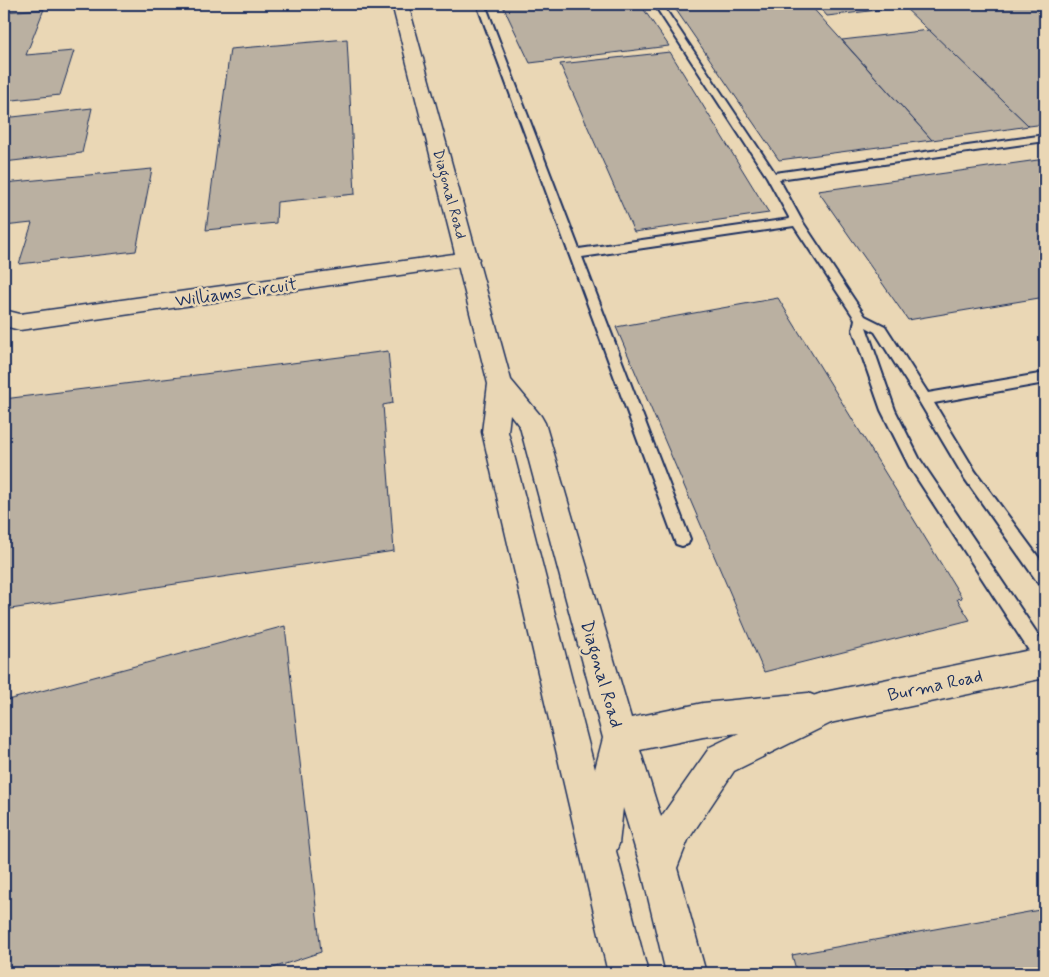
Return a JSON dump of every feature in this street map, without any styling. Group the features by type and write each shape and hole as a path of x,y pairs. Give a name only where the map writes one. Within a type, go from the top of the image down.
{"street":[{"name":"Diagonal Road","path":"400,4 500,384 495,432 628,973"},
{"name":"Williams Circuit","path":"4,318 20,322 468,259"},
{"name":"Diagonal Road","path":"500,384 532,423 686,973"},
{"name":"Burma Road","path":"825,708 1045,661"},
{"path":"599,860 608,793 619,736 703,720 825,708"},
{"path":"658,868 674,829 722,759 825,708"}],"lane":[{"path":"481,4 682,539"},
{"path":"658,4 772,177 797,222 861,319 880,329 925,399 970,475 1045,579"},
{"path":"772,177 1045,138"},
{"path":"575,254 797,222"},
{"path":"861,319 860,330 888,410 914,462 1045,661"},
{"path":"925,399 1045,378"}],"building":[{"path":"502,4 640,4 669,46 530,63"},
{"path":"672,4 809,4 932,140 779,160"},
{"path":"817,4 890,4 895,8 827,16"},
{"path":"901,4 1038,4 1045,9 1045,124 1029,126"},
{"path":"44,9 26,55 74,51 60,95 4,101 4,12"},
{"path":"929,30 1029,126 932,140 842,40"},
{"path":"347,39 355,194 277,202 276,223 206,230 230,49"},
{"path":"670,52 769,213 634,232 560,64"},
{"path":"92,108 82,153 4,162 4,118"},
{"path":"1045,159 1045,297 908,320 818,191"},
{"path":"152,169 136,251 19,264 32,223 4,226 4,183"},
{"path":"778,298 962,598 957,599 970,620 764,672 616,327"},
{"path":"388,351 393,403 383,405 394,551 4,610 4,399"},
{"path":"285,626 321,952 258,973 4,973 4,701"},
{"path":"1045,909 1045,973 797,973 792,955"}]}
